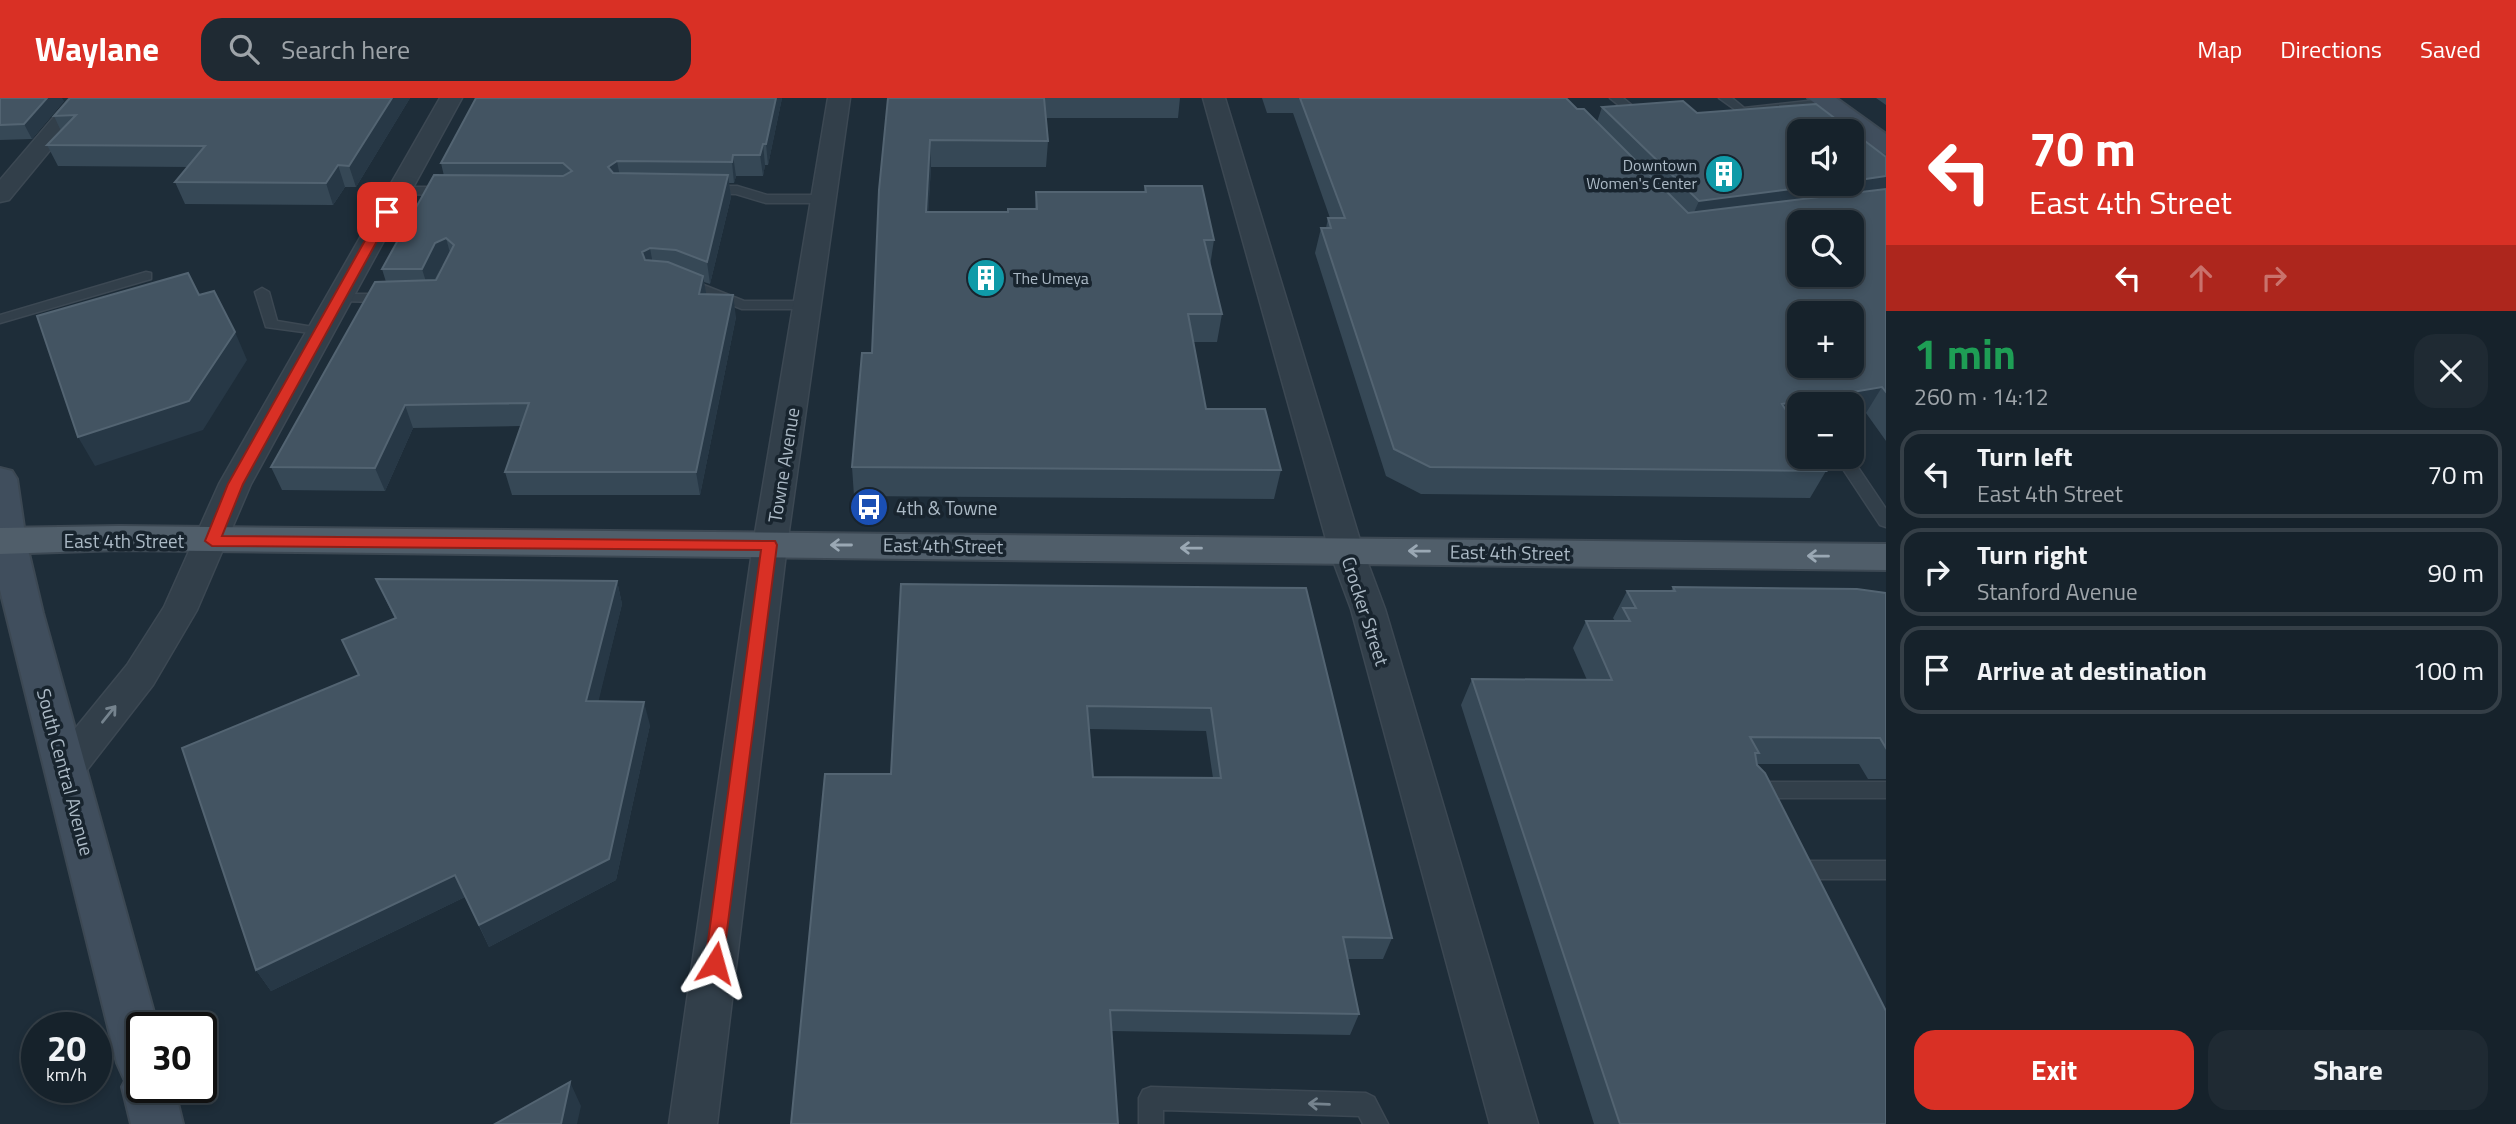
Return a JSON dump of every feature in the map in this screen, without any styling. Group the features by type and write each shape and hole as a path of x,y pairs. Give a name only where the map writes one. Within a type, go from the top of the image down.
{"main road":[{"path":"1823,100 1886,146"},
{"name":"South Central Avenue","path":"0,478 4,541 129,1012"},
{"name":"East 4th Street","path":"4,541 118,538 1886,557"},
{"path":"152,1103 157,1124"}],"street":[{"path":"0,195 82,98"},
{"path":"66,768 141,675 180,610 236,484 451,98"},
{"name":"Towne Avenue","path":"693,1124 770,545 839,98"},
{"name":"Crocker Street","path":"1214,98 1346,550 1368,609 1514,1124"},
{"path":"0,161 43,141"}],"lane":[{"path":"1616,98 1639,119 1651,117"},
{"path":"1725,98 1740,110"},
{"path":"1715,112 1823,100"},
{"path":"399,190 457,191"},
{"path":"698,190 737,190 766,199 824,199"},
{"path":"0,319 146,275"},
{"path":"674,278 729,303 807,306"},
{"path":"262,292 271,324 320,332"},
{"path":"339,298 402,298"},
{"path":"1851,469 1886,521"},
{"path":"1751,790 1886,790"},
{"path":"1807,894 1795,870 1886,870"},
{"path":"1151,1124 1151,1098 1366,1105 1376,1124"}],"building":[{"path":"0,98 47,98 24,124 0,125"},
{"path":"70,98 392,98 349,166 338,165 326,183 175,182 205,146 47,145 76,115 54,116"},
{"path":"476,98 776,98 766,144 763,144 760,155 733,155 732,162 617,161 608,167 613,173 728,175 707,262 676,250 650,248 642,252 645,260 668,262 703,276 699,294 733,295 696,472 505,472 529,403 405,405 375,468 271,467 375,282 436,280 454,245 446,238 435,243 422,269 382,269 434,175 563,176 572,171 563,163 441,163"},
{"path":"888,98 1044,98 1048,141 930,140 926,212 1008,212 1008,209 1037,209 1036,192 1146,192 1145,186 1202,186 1214,240 1204,240 1222,314 1188,314 1206,409 1265,409 1281,470 852,467 862,353 872,353 879,190"},
{"path":"1300,98 1566,98 1577,109 1584,109 1688,213 1828,196 1864,196 1864,192 1886,189 1886,392 1882,387 1853,392 1787,392 1787,403 1782,404 1787,412 1787,469 1826,471 1430,467 1394,449 1321,228 1331,228 1328,218 1345,218"},
{"name":"Downtown Women's Center","path":"1683,101 1697,113 1816,104 1836,119 1787,119 1787,190 1699,201 1602,107"},
{"path":"1864,140 1886,157 1886,176 1864,179"},
{"path":"188,273 199,295 214,291 235,332 189,401 78,437 37,316"},
{"path":"376,579 617,581 586,701 644,702 609,859 479,925 455,875 256,970 182,748 359,675 342,640 396,618"},
{"path":"901,584 1306,588 1392,938 1343,937 1359,1014 1110,1010 1118,1124 791,1124 825,774 891,774","holes":["1087,706 1211,708 1221,778 1093,777"]},
{"path":"1673,587 1857,589 1886,593 1886,748 1880,738 1750,737 1759,753 1755,753 1757,765 1765,773 1886,1011 1886,1124 1620,1124 1472,679 1612,680 1586,621 1630,621 1623,608 1636,608 1627,591 1675,591"},
{"path":"570,1082 561,1124 495,1124"}],"place":[{"name":"Downtown Women's Center","path":"1724,174"},
{"name":"The Umeya","path":"986,278"},
{"name":"4th & Towne","path":"869,507"}],"route":[{"path":"387,212 236,484 212,541 770,545 715,963"}]}
